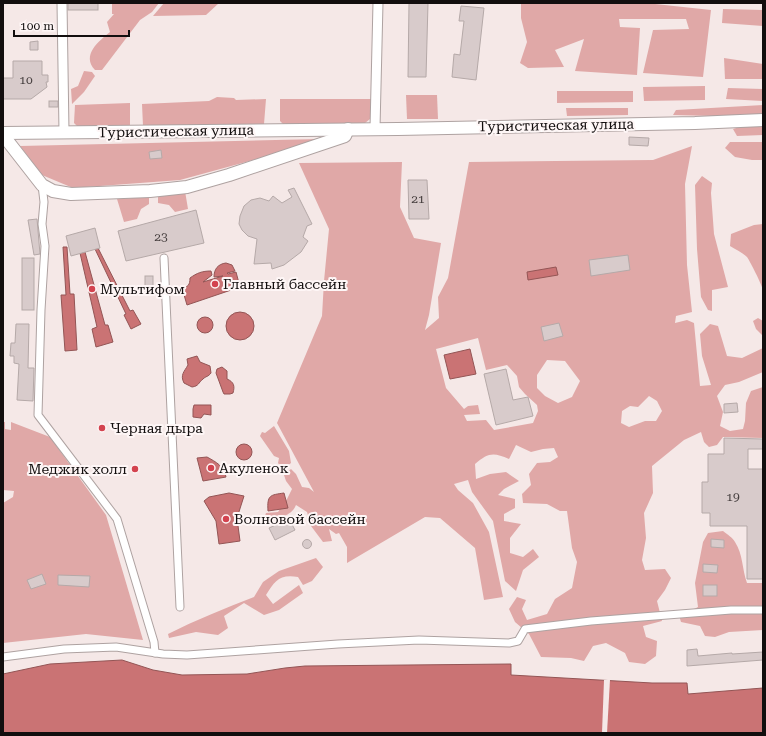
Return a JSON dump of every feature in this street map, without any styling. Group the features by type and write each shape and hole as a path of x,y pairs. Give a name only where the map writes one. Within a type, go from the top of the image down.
{"street":[{"path":"62,3 64,132"},
{"path":"375,128 378,3"},
{"name":"Туристическая улица","path":"3,134 695,123 763,120"},
{"path":"42,185 53,191 71,194 150,191 186,186 229,175 345,136 348,128"},
{"name":"Туристическая улица","path":"3,134 42,185"},
{"path":"42,185 44,202 42,224 45,246 45,262 41,310 38,415 117,519 154,642 155,653"},
{"path":"164,258 180,607"},
{"path":"3,657 64,649 116,647 155,653 187,655 338,644 419,640 509,643 518,641 525,630 569,624 731,610 763,610"}],"shaded area":[{"path":"112,3 159,3 152,12 140,20 102,70 95,70 91,64 91,54 97,44 110,32 107,22 114,14 112,14"},
{"path":"164,3 219,3 206,15 153,16"},
{"path":"521,3 646,3 711,10 703,77 643,73 653,30 689,29 686,19 619,19 620,27 640,28 637,75 575,71 584,39 555,50 564,67 528,68 520,63 527,42 521,18"},
{"path":"723,9 763,10 763,26 722,23"},
{"path":"724,58 763,64 763,79 725,79"},
{"path":"84,71 92,72 95,76 84,92 72,104 71,89 78,86"},
{"path":"705,86 705,100 644,101 643,87"},
{"path":"728,88 763,89 763,101 726,99"},
{"path":"557,91 633,91 633,102 557,103"},
{"path":"406,95 437,95 438,119 407,119"},
{"path":"217,97 234,98 236,100 266,99 264,124 143,126 142,104 209,101"},
{"path":"280,99 371,99 370,119 365,123 284,125 280,121"},
{"path":"130,103 130,127 78,127 74,123 75,105"},
{"path":"763,105 763,114 714,116 673,115 676,110"},
{"path":"566,108 628,108 628,115 567,116"},
{"path":"763,125 763,135 737,136 733,129 743,126"},
{"path":"320,139 320,142 180,180 73,188 42,175 20,146"},
{"path":"730,142 763,142 763,160 735,157 725,148"},
{"path":"692,146 685,184 687,265 692,312 676,316 675,323 687,320 694,323 700,386 711,385 702,356 700,334 710,324 718,326 727,356 742,358 763,348 763,372 739,382 725,385 717,396 723,412 720,426 730,431 743,429 746,403 751,391 763,387 763,438 723,437 717,445 709,447 704,442 701,432 684,440 652,466 653,493 644,513 646,538 642,560 645,570 665,569 671,578 657,601 662,621 643,626 646,637 657,641 656,656 645,664 629,662 625,653 606,643 593,646 584,661 571,658 541,657 529,634 515,622 509,609 517,597 526,600 522,609 527,620 547,614 555,599 572,588 577,562 572,548 567,511 560,511 547,504 523,503 522,494 531,485 529,474 537,463 550,462 558,457 554,448 531,452 516,445 509,459 499,455 491,455 475,464 476,479 490,474 506,472 519,481 504,489 498,495 515,499 515,508 504,514 504,521 521,524 510,538 510,553 523,557 533,549 539,557 523,570 516,591 505,581 493,521 472,492 468,480 454,484 458,490 473,503 489,532 503,597 484,600 475,548 440,518 425,517 347,563 347,547 339,533 336,534 329,529 332,541 323,542 311,526 307,512 296,505 291,512 274,520 263,522 266,513 278,512 287,499 292,489 286,481 284,475 291,469 296,474 302,487 309,488 314,492 277,423 322,316 329,229 299,163 402,162 400,207 414,238 441,243 429,315 425,330 439,318 438,297 448,278 469,162 653,160","holes":["478,338 486,370 507,365 517,376 519,387 537,405 538,411 533,423 494,430 486,420 467,421 464,415 480,414 478,405 468,406 464,409 446,388 436,349","547,360 565,361 580,381 572,397 558,403 545,396 537,388 537,375","649,396 657,401 662,411 656,421 645,421 629,427 621,423 622,411 630,406 638,407"]},
{"path":"702,176 712,183 711,193 714,234 728,287 712,290 712,311 708,310 701,297 697,249 695,185"},
{"path":"185,191 188,209 175,212 169,205 158,203 158,196"},
{"path":"149,197 149,204 141,209 137,219 124,222 117,199"},
{"path":"763,224 763,290 747,257 730,246 731,234 754,225"},
{"path":"63,247 67,247 70,294 74,294 77,350 65,351 61,295 66,295"},
{"path":"98,248 130,311 133,310 141,324 131,329 124,315 126,314 95,249"},
{"name":"Мультифом","path":"85,252 105,325 108,325 113,342 96,347 92,329 97,327 80,253"},
{"name":"Главный бассейн","path":"226,263 232,265 235,271 227,273 236,272 240,287 187,305 182,288 188,285 190,278 208,271 211,271 212,275 203,282 223,276 214,277 217,267"},
{"path":"556,267 558,275 528,280 527,272"},
{"path":"240,312 250,316 254,326 250,336 240,340 230,336 226,326 230,316"},
{"path":"202,317 208,317 213,322 211,331 208,333 202,333 197,328 197,322"},
{"path":"758,318 763,321 763,336 756,329 753,321"},
{"path":"470,349 476,374 450,379 444,355"},
{"path":"197,356 200,362 210,366 211,373 197,385 192,387 184,383 182,376 188,365 187,359"},
{"path":"222,367 227,371 227,379 233,384 233,393 224,394 223,392 216,373 217,369"},
{"path":"194,405 211,405 211,415 204,414 201,418 193,417"},
{"path":"3,422 5,422 5,429 11,430 11,422 50,437 106,515 143,640 86,634 3,643 3,503 13,497 14,491 3,490"},
{"path":"274,426 289,451 291,463 283,469 278,463 279,458 274,456 260,436 262,432 265,433"},
{"path":"241,444 247,444 252,449 250,458 247,460 241,460 236,455 236,449"},
{"name":"Акуленок","path":"207,457 221,467 226,477 203,481 197,458"},
{"name":"Волновой бассейн","path":"229,493 244,496 237,518 240,541 219,544 216,521 204,501 209,497"},
{"path":"284,493 288,508 268,511 268,502 270,497 275,494"},
{"path":"723,531 733,539 738,547 747,583 763,583 763,630 729,632 715,637 705,636 700,626 681,622 678,612 692,610 698,607 695,583 703,542 708,533"},
{"path":"316,558 323,567 312,581 303,585 298,577 292,576 278,580 272,586 266,595 273,604 299,585 303,593 279,610 264,615 244,603 224,616 228,628 218,635 196,632 169,638 168,634 211,614 254,597 263,582 279,571"},
{"path":"122,660 153,670 182,675 247,674 305,666 511,664 511,675 652,683 687,683 688,694 763,688 763,733 3,733 3,674 50,664"}],"pier":[{"path":"604,680 610,680 607,733 602,733"}],"building":[{"path":"68,3 98,3 98,10 68,10"},
{"path":"409,3 428,3 426,77 408,77"},
{"path":"461,6 484,8 476,80 452,77 454,54 460,55 464,21 459,21"},
{"path":"38,41 38,50 30,50 30,42"},
{"path":"13,61 42,61 42,75 48,75 48,82 46,82 47,87 31,99 3,99 3,78 13,78"},
{"path":"49,101 58,101 58,107 49,107"},
{"path":"629,137 649,138 648,146 629,145"},
{"path":"161,150 162,158 150,159 149,152"},
{"path":"408,180 427,180 429,219 409,219"},
{"path":"294,188 312,224 307,226 303,237 308,241 301,252 284,265 272,269 271,263 254,264 257,239 248,236 239,224 244,206 251,200 260,198 269,201 273,196 282,203 292,197 288,190"},
{"path":"196,210 204,243 126,261 118,231"},
{"path":"37,219 40,254 34,255 28,220"},
{"path":"95,228 100,248 71,256 66,236"},
{"path":"628,255 630,270 591,276 589,260"},
{"path":"22,258 34,258 34,310 22,310"},
{"path":"145,276 153,276 153,294 145,294"},
{"path":"559,323 563,336 544,341 541,327"},
{"path":"16,324 29,324 28,368 34,368 33,401 17,400 19,364 14,363 14,356 10,356 11,343 15,343"},
{"path":"506,369 513,400 528,397 533,416 496,425 484,374"},
{"path":"737,403 738,412 724,413 724,404"},
{"path":"724,438 763,439 763,449 748,449 748,469 763,469 763,579 747,579 747,526 710,526 710,513 702,513 702,482 708,482 708,454 724,454"},
{"path":"289,519 295,530 275,540 269,528"},
{"path":"711,539 724,540 724,548 711,547"},
{"path":"305,540 309,540 311,544 309,548 305,548 303,546 303,542"},
{"path":"703,564 718,565 717,573 703,572"},
{"path":"42,574 46,584 31,589 27,580"},
{"path":"58,575 90,576 89,587 58,585"},
{"path":"703,585 717,585 717,596 703,596"},
{"path":"697,649 698,656 763,652 763,660 687,666 687,650"}],"place":[{"name":"Главный бассейн","path":"215,284"},
{"name":"Мультифом","path":"92,289"},
{"name":"Черная дыра","path":"102,428"},
{"name":"Акуленок","path":"211,468"},
{"name":"Меджик холл","path":"135,469"},
{"name":"Волновой бассейн","path":"226,519"}]}
